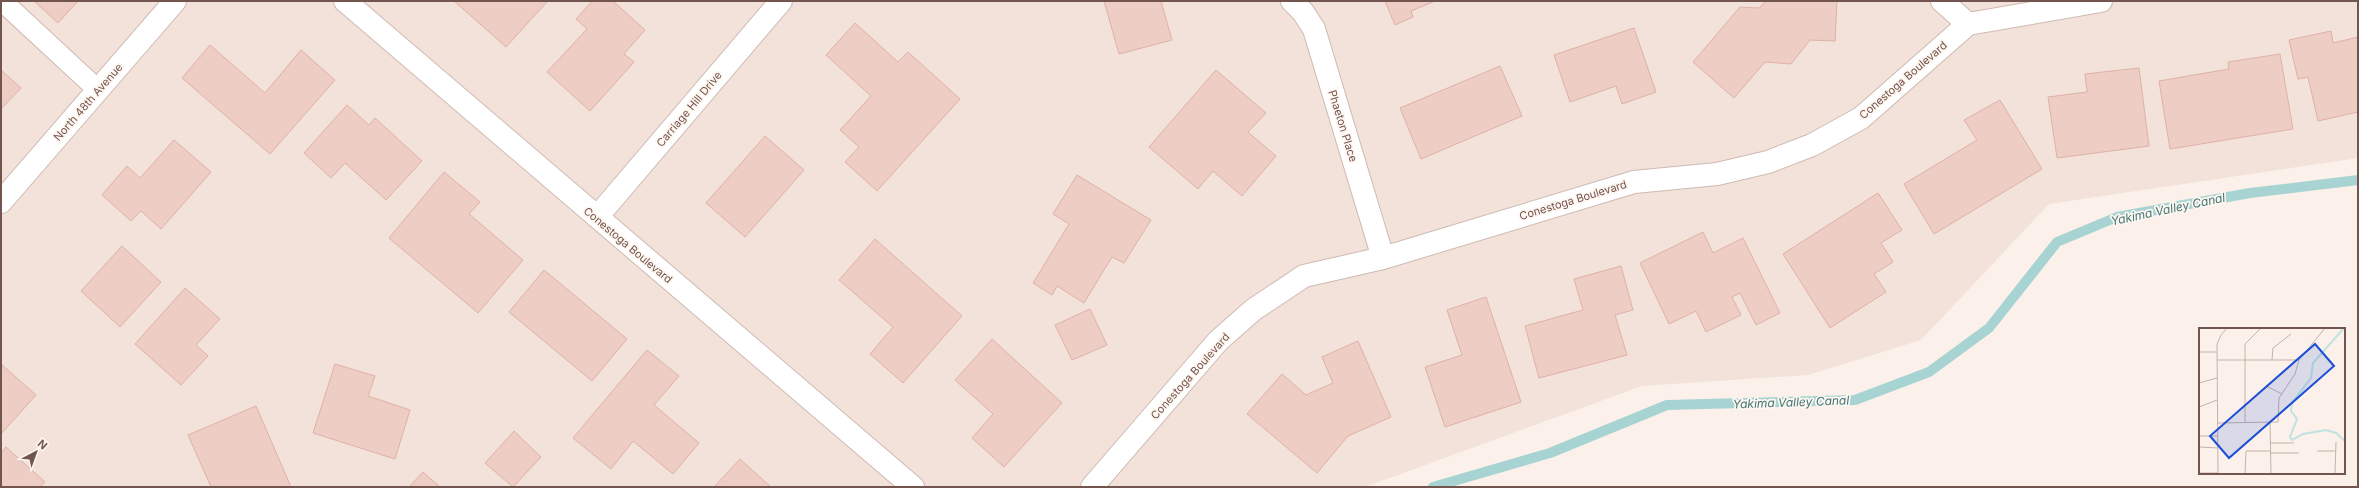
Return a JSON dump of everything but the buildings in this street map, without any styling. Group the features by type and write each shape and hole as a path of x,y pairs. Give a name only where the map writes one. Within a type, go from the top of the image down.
{"street":[{"name":"North 48th Avenue","path":"1,202 175,1"},
{"name":"Conestoga Boulevard","path":"345,1 913,487"},
{"name":"Carriage Hill Drive","path":"597,218 781,1"},
{"name":"Phaeton Place","path":"1292,1 1303,12 1314,29 1383,258"},
{"path":"1942,1 1968,24 2101,1"},
{"name":"Conestoga Boulevard","path":"1092,487 1218,341 1253,310 1304,276 1383,258 1634,182 1716,174 1768,162 1812,146 1861,118 1968,24"}],"lane":[{"path":"2,1 98,90"}],"shaded area":[{"path":"1,1 2358,1 2358,158 2049,204 1921,340 1808,375 1642,386 1365,487 1,487"}],"waterway":[{"name":"Yakima Valley Canal","path":"1433,487 1550,453 1667,405 1855,400 1929,372 1989,328 2057,242 2117,217 2250,193 2358,180"}]}
